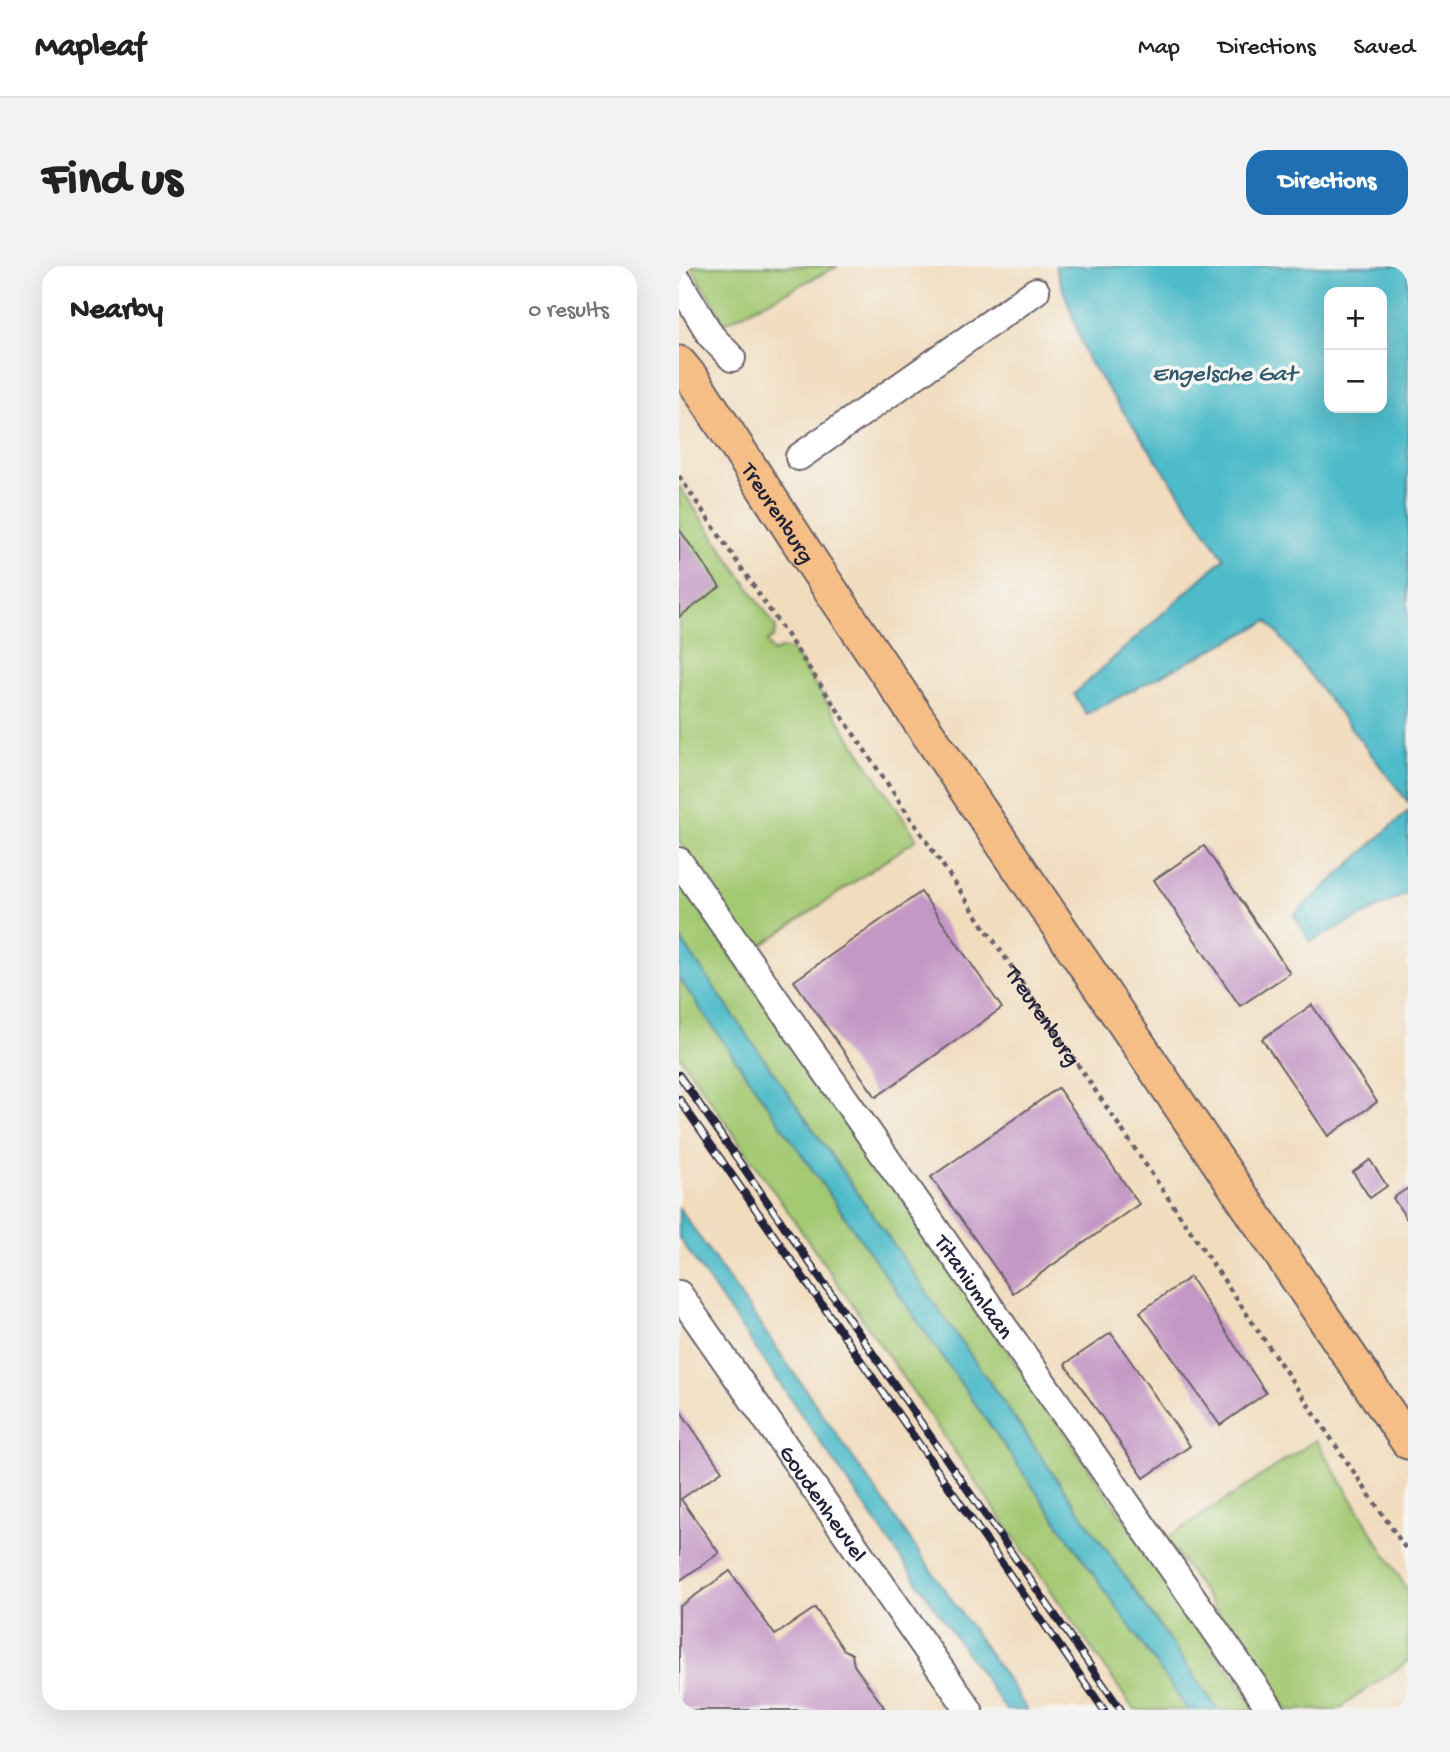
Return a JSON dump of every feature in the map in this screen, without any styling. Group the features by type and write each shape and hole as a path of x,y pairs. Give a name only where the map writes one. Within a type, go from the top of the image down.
{"main road":[{"name":"Treurenburg","path":"679,347 687,372 828,586 1408,1442"}],"street":[{"path":"679,282 711,336 732,358"},
{"path":"799,457 1036,291"},
{"name":"Titaniumlaan","path":"679,861 1271,1710"},
{"name":"Goudenheuvel","path":"679,1294 969,1710"}],"path":[{"name":"Treurenburg","path":"679,476 1408,1552"}],"green space":[{"path":"691,266 838,266 725,323"},
{"path":"679,486 776,627 774,637 767,642 773,652 781,649 792,650 917,839 755,950 679,841"},
{"path":"679,880 1257,1710 1218,1710 679,937"},
{"path":"679,978 1188,1710 1134,1710 679,1055"},
{"path":"1316,1440 1408,1591 1408,1661 1337,1710 1287,1710 1166,1539"}],"water":[{"name":"Engelsche Gat","path":"1055,266 1408,266 1408,802 1268,621 1086,714 1074,694 1224,558 1088,360"},
{"path":"1408,811 1408,893 1310,942 1294,915"},
{"path":"679,937 1218,1710 1188,1710 679,978"},
{"path":"679,1208 1027,1710 1006,1710 679,1238"}],"building":[{"path":"679,529 720,587 679,617"},
{"path":"1204,846 1290,973 1240,1006 1154,880"},
{"path":"921,892 1002,1008 876,1097 794,981"},
{"path":"1312,1005 1377,1102 1328,1136 1262,1039"},
{"path":"1058,1088 1139,1204 1013,1293 931,1177"},
{"path":"1370,1160 1387,1186 1370,1198 1353,1172"},
{"path":"1408,1188 1408,1221 1393,1198"},
{"path":"1190,1277 1266,1393 1220,1425 1140,1312"},
{"path":"1111,1333 1190,1446 1144,1478 1065,1364"},
{"path":"679,1409 722,1471 681,1499 719,1553 679,1581"},
{"path":"730,1571 775,1635 815,1608 843,1649 852,1654 854,1665 884,1707 880,1710 679,1710 679,1607"}],"railway":[{"path":"679,1075 1121,1710"},
{"path":"679,1099 1104,1710"}]}
